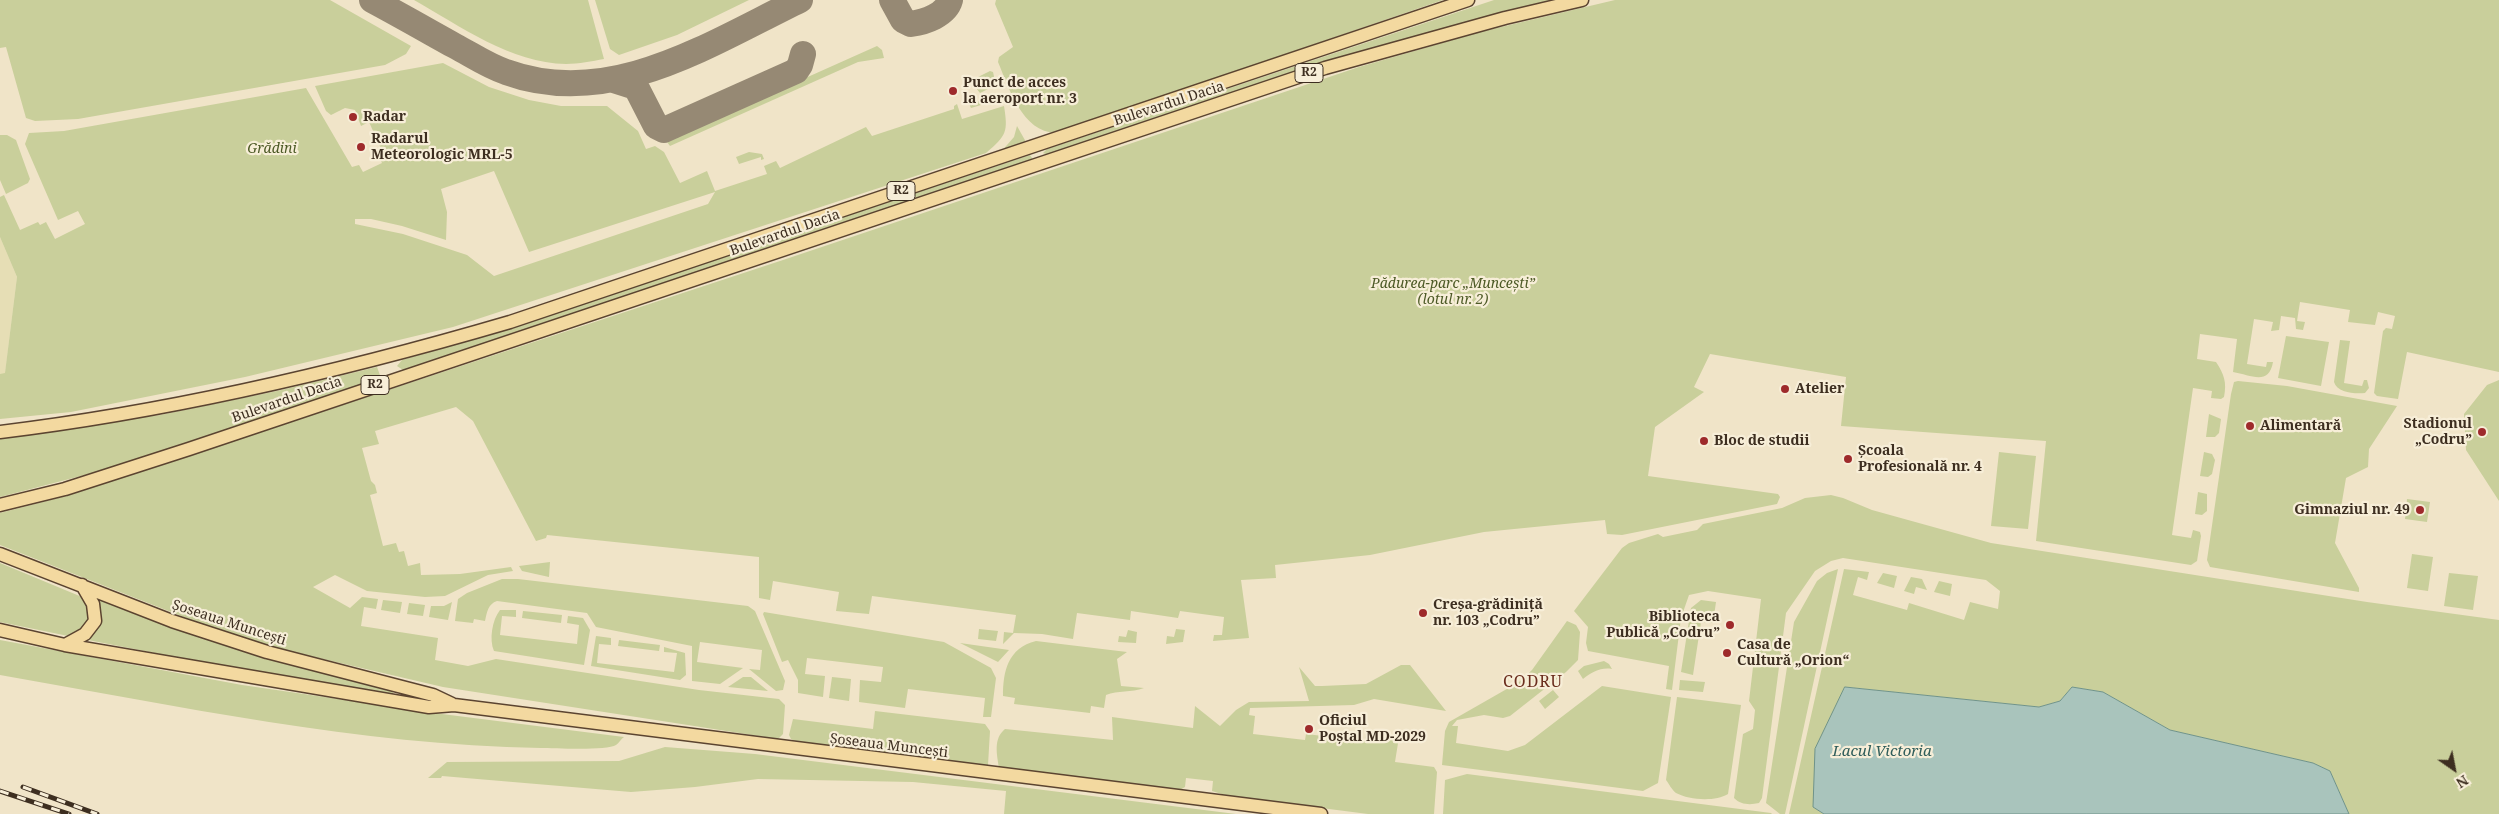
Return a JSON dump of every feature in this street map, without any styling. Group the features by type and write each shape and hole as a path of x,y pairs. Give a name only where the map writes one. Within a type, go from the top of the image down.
{"main road":[{"name":"Bulevardul Dacia","path":"0,432 155,409 258,388 385,358 520,319 1468,0"},
{"name":"Bulevardul Dacia","path":"0,505 75,486 1326,68 1505,18 1582,0"},
{"path":"1034,146 1040,163"},
{"path":"385,358 391,380"},
{"name":"Șoseaua Muncești","path":"0,554 172,621 267,652 433,696 454,705"},
{"path":"64,645 85,634 95,621 93,604 82,585"},
{"name":"Șoseaua Muncești","path":"0,630 64,645 429,707 454,705 1320,814"}],"shaded area":[{"path":"0,237 17,277 5,374 0,374"}],"green space":[{"path":"0,0 330,0 411,46 406,54 385,65 78,119 35,121 26,118 6,47 0,48"},
{"path":"414,0 588,0 604,59 566,64 526,57 487,41"},
{"path":"595,0 749,0 677,35 619,55 610,49"},
{"path":"996,0 1443,0 1056,133 1044,131 1034,125 1018,107 1012,96 998,62 999,57 1013,47 995,4"},
{"path":"1494,0 1552,0 1361,53 1048,155 1043,153 1047,149"},
{"name":"Pădurea-parc „Muncești” (lotul nr. 2)","path":"1615,0 2499,0 2499,372 2407,352 2398,399 2377,396 2374,393 2383,331 2386,328 2392,329 2395,316 2378,312 2375,325 2348,322 2350,310 2300,302 2297,321 2305,322 2303,330 2296,329 2295,318 2281,316 2279,330 2271,331 2273,322 2254,319 2247,364 2266,367 2267,362 2273,362 2268,374 2263,377 2233,372 2237,339 2200,334 2197,359 2216,362 2223,374 2225,387 2224,397 2221,399 2211,398 2212,391 2193,388 2172,535 2191,538 2193,530 2200,532 2197,561 2191,565 2036,541 2046,441 1841,426 1846,377 1710,354 1694,387 1704,392 1655,427 1648,476 1778,494 1780,497 1777,504 1622,535 1607,534 1605,520 1484,532 1370,555 1275,565 1276,578 1241,580 1249,638 1213,641 1214,635 1222,635 1224,617 1180,611 1178,618 1131,611 1130,620 1077,613 1073,639 1042,634 1014,633 1003,644 1004,632 1013,633 1016,615 872,596 869,614 836,611 839,592 773,581 770,600 759,598 759,557 547,535 546,538 536,541 473,421 456,407 375,431 379,444 362,448 371,481 375,485 377,493 370,495 383,546 396,543 399,552 404,551 408,566 420,563 421,575 460,574 511,567 513,571 488,575 445,596 425,597 367,591 335,575 313,587 350,608 362,597 378,599 376,609 364,607 361,626 438,638 435,660 468,666 496,659 699,690 779,699 785,705 783,734 778,739 443,687 263,645 217,630 0,545 0,513 66,496 780,261 1359,67 1480,32"},
{"path":"877,46 882,50 884,58 858,62 670,146 667,142 669,139"},
{"name":"Grădini","path":"443,63 489,87 529,100 561,106 607,106 638,131 646,149 655,146 664,152 680,183 707,171 715,191 767,174 764,166 776,161 780,168 866,127 872,136 954,109 954,106 957,104 962,119 1004,106 1006,128 998,142 986,153 453,327 245,377 71,412 0,419 0,374 5,373 17,277 0,237 0,197 4,195 20,230 38,222 40,225 46,222 55,239 85,224 78,211 58,220 25,144 29,133 64,131 306,88 352,167 359,165 363,172 382,163 378,155 383,153 369,122 361,126 355,110 345,108 331,115 326,111 315,86","holes":["494,171 529,252 715,192 708,204 494,276 467,255 403,234 355,224 355,219 371,219 402,226 446,240 447,212 441,189"]},
{"path":"990,71 993,72 996,85 980,93 972,83 978,77"},
{"path":"1001,93 1003,94 1001,99 971,108 967,99 970,98 973,103"},
{"path":"1017,126 1026,142 1000,153 1014,137"},
{"path":"0,135 7,135 16,140 30,179 28,183 6,194 0,180"},
{"path":"749,152 762,154 764,159 761,160 761,157 739,164 736,157"},
{"path":"1030,155 1032,158 1031,162 403,370 397,366 402,360 504,330"},
{"path":"2286,336 2329,342 2321,386 2278,378"},
{"path":"2340,340 2350,341 2344,383 2362,386 2364,380 2367,380 2369,388 2365,393 2342,391 2334,382"},
{"path":"377,367 381,378 131,463 0,497 0,437 160,415 277,391"},
{"name":"Stadionul „Codru”","path":"2499,380 2499,501 2466,450 2464,414 2487,385"},
{"path":"2234,382 2287,386 2397,406 2369,449 2368,467 2346,478 2335,543 2359,588 2359,592 2210,567 2207,560 2231,394"},
{"path":"2209,414 2221,419 2219,433 2215,437 2206,437"},
{"path":"1999,452 2036,456 2028,529 1991,526"},
{"path":"2204,452 2212,454 2215,460 2212,474 2208,477 2200,476"},
{"path":"2198,492 2207,494 2207,511 2202,515 2195,514"},
{"path":"1831,495 1872,510 1991,543 2367,602 2499,620 2499,814 2349,814 2330,771 2313,763 2170,730 2103,692 2072,687 2060,701 2039,707 1845,687 1813,807 1824,814 1789,814 1844,569 1869,572 1867,580 1858,577 1853,595 1907,610 1909,603 1964,620 1970,602 1998,609 2000,591 1986,580 1843,558 1831,561 1815,571 1786,613 1762,798 1756,804 1740,802 1734,798 1743,734 1753,729 1755,710 1749,701 1761,599 1708,591 1689,595 1681,618 1672,690 1666,689 1669,666 1588,651 1586,643 1588,627 1574,611 1622,548 1629,543 1658,534 1663,537 1697,530 1703,524 1782,508 1805,498"},
{"path":"2407,499 2430,502 2427,522 2405,519"},
{"path":"2412,554 2433,557 2428,591 2407,588"},
{"path":"550,562 549,577 522,571 519,566"},
{"path":"0,563 82,597 88,603 89,623 73,637 0,622"},
{"path":"1838,569 1785,814 1780,814 1766,803 1794,622 1817,581 1827,573"},
{"path":"1883,573 1897,576 1894,588 1877,583"},
{"path":"2449,573 2478,576 2473,610 2444,606"},
{"path":"1911,577 1922,579 1927,590 1916,587 1914,594 1904,591"},
{"path":"502,579 518,579 748,606 755,611 785,681 783,690 776,691 749,669 760,670 762,650 700,642 697,662 743,668 720,684 692,681 692,646 596,627 587,613 497,601 490,606 485,621 474,619 473,623 455,621 458,599 467,593"},
{"path":"1939,581 1952,584 1950,596 1934,592"},
{"path":"95,596 218,643 393,692 392,695 283,678 88,640 96,628"},
{"path":"383,600 402,602 400,613 381,610"},
{"path":"1701,600 1716,602 1713,623 1701,622 1693,675 1681,672 1691,608"},
{"path":"452,602 448,620 429,617 431,606 444,606"},
{"path":"409,603 425,605 423,616 407,614"},
{"path":"500,610 516,610 516,617 502,616 500,635 577,644 579,625 567,623 568,616 583,618 590,630 584,665 494,651 492,646 492,630"},
{"path":"523,611 562,615 561,623 522,618"},
{"path":"764,612 944,642 991,668 996,678 991,717 983,717 985,698 908,689 905,708 859,702 860,680 881,682 883,667 807,658 805,674 825,676 823,697 798,693 798,680 788,660 782,662 763,614"},
{"path":"1567,621 1576,625 1580,632 1578,660 1566,672 1510,716 1503,718 1484,715 1457,720 1452,726 1458,726 1456,743 1508,751 1525,745 1602,686 1671,697 1658,783 1643,791 1442,765 1445,731 1449,722 1519,682 1532,670"},
{"path":"979,629 998,631 996,641 978,639"},
{"path":"1176,629 1185,630 1183,642 1166,644 1167,636 1174,637"},
{"path":"1128,630 1137,632 1136,643 1118,642 1119,636 1126,637"},
{"path":"596,636 611,638 611,645 599,644 597,663 674,672 677,653 664,652 664,647 685,653 686,675 680,680 591,666"},
{"path":"0,640 242,685 434,713 624,737 611,747 592,749 541,748 404,740 269,722 0,675"},
{"path":"619,640 660,645 659,651 618,646"},
{"path":"1036,641 1127,652 1117,659 1121,686 1144,688 1106,695 1104,708 1091,706 1090,713 1014,704 1015,698 1003,696 1006,669 1013,655 1019,649"},
{"path":"960,643 1009,650 998,662"},
{"path":"1604,661 1612,669 1597,671 1583,679 1578,671 1584,666"},
{"path":"1401,665 1410,665 1446,711 1374,699 1354,705 1250,708 1249,715 1255,716 1253,734 1305,740 1306,734 1365,741 1366,732 1399,737 1395,762 1434,767 1437,772 1434,814 1368,814 1228,796 1212,791 1213,781 1186,778 1185,787 1178,791 999,768 997,742 1005,729 1113,740 1112,717 1193,728 1195,706 1220,726 1236,710 1249,702 1309,701 1299,667 1315,686 1322,686 1366,684"},
{"path":"743,677 751,677 768,691 728,687"},
{"path":"832,677 851,679 849,701 829,698"},
{"path":"1680,680 1705,682 1703,692 1679,690"},
{"path":"1553,690 1559,697 1545,709 1539,701"},
{"path":"1677,697 1741,705 1728,794 1723,797 1702,799 1681,795 1672,789 1666,780"},
{"path":"875,711 985,724 990,731 988,765 797,742 791,739 789,735 793,719 873,729"},
{"path":"665,747 755,754 1236,814 1004,814 1006,791 913,782 758,779 695,787 631,792 442,776 441,778 428,778 447,762 619,761"},
{"path":"1467,774 1772,814 1443,814 1445,780"}],"water":[{"name":"Lacul Victoria","path":"1845,687 2039,707 2060,701 2072,687 2103,692 2170,730 2313,763 2330,771 2349,814 1824,814 1813,807 1815,749"}],"taxiway":[{"path":"372,0 499,70 545,82 583,83 621,78 658,67 694,52 800,0"},
{"path":"892,0 903,20 911,24 922,22 940,14 950,0"},
{"path":"614,80 636,87 656,126 664,130 796,71 803,54"}],"railway":[{"path":"23,787 97,814"},
{"path":"0,791 69,814"}],"place":[{"name":"Punct de acces la aeroport nr. 3","path":"953,91"},
{"name":"Radar","path":"353,117"},
{"name":"Radarul Meteorologic MRL-5","path":"361,147"},
{"name":"Atelier","path":"1785,389"},
{"name":"Alimentară","path":"2250,426"},
{"name":"Stadionul „Codru”","path":"2482,432"},
{"name":"Bloc de studii","path":"1704,441"},
{"name":"Școala Profesională nr. 4","path":"1848,459"},
{"name":"Gimnaziul nr. 49","path":"2420,510"},
{"name":"Creșa-grădiniță nr. 103 „Codru”","path":"1423,613"},
{"name":"Biblioteca Publică „Codru”","path":"1730,625"},
{"name":"Casa de Cultură „Orion“","path":"1727,653"},
{"name":"Oficiul Poștal MD-2029","path":"1309,729"}],"district":[{"name":"CODRU","path":"1533,682"}]}
